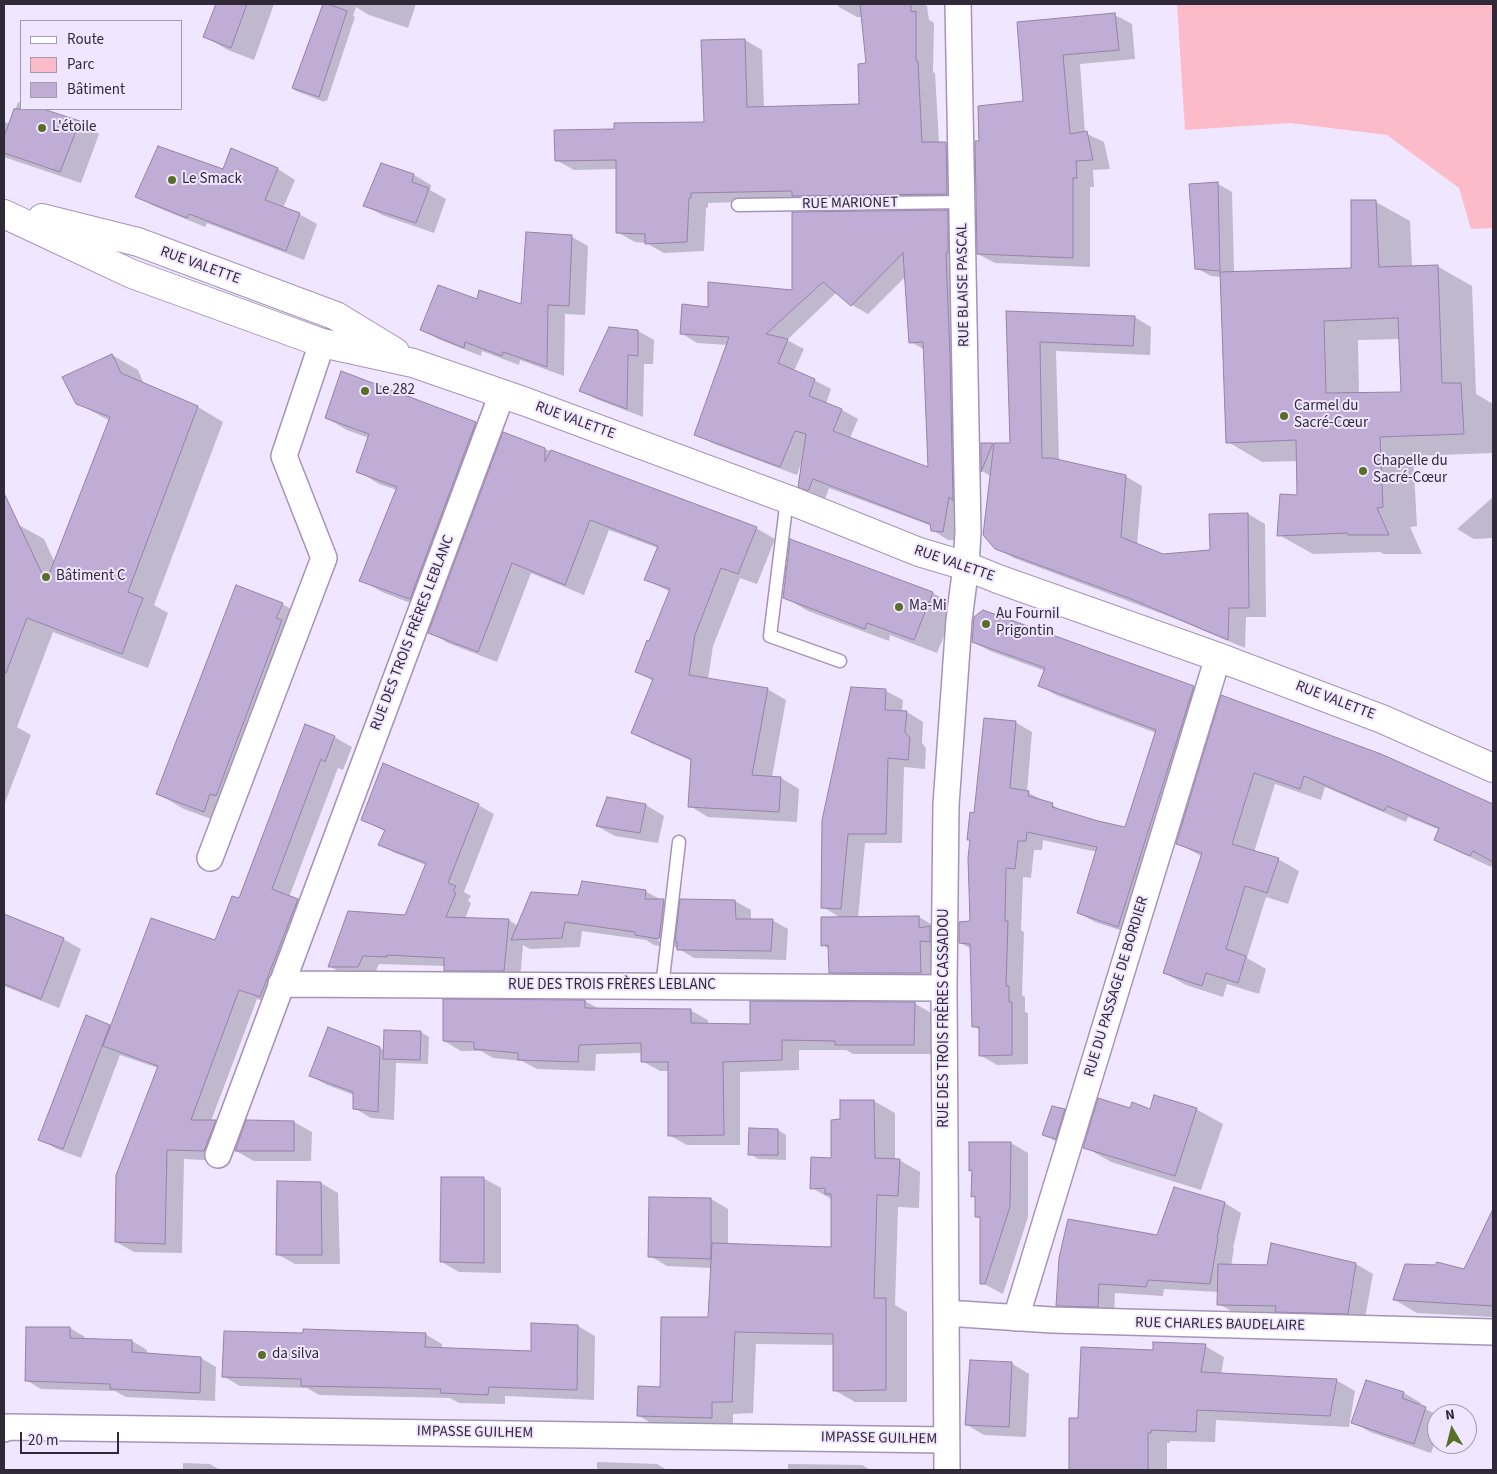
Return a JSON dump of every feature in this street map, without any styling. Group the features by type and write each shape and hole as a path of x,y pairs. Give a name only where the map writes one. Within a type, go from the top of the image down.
{"main road":[{"name":"RUE VALETTE","path":"4,209 138,242 336,316 413,363"},
{"name":"RUE VALETTE","path":"4,214 132,274 322,343 413,363 502,394 787,499 919,552 966,566 1218,657 1382,719 1493,768"}],"street":[{"name":"RUE BLAISE PASCAL","path":"958,4 968,532 966,566"},
{"path":"210,858 324,558 284,456 322,343"},
{"name":"RUE DES TROIS FRÈRES LEBLANC","path":"218,1155 502,394"},
{"name":"RUE DES TROIS FRÈRES CASSADOU","path":"948,1470 946,1440 944,988 946,805 959,620 966,566"},
{"name":"RUE DU PASSAGE DE BORDIER","path":"1016,1318 1218,657"},
{"name":"RUE DES TROIS FRÈRES LEBLANC","path":"281,984 944,988"},
{"name":"RUE CHARLES BAUDELAIRE","path":"946,1314 1071,1321 1493,1332"},
{"name":"IMPASSE GUILHEM","path":"4,1429 7,1426 946,1440"}],"lane":[{"name":"RUE MARIONET","path":"738,206 962,202"},
{"path":"787,499 770,636 840,661"},
{"path":"662,986 679,842"}],"green space":[{"path":"1177,4 1493,4 1493,228 1471,229 1459,188 1387,135 1290,123 1185,130"}],"building":[{"path":"216,4 247,4 231,48 203,37"},
{"path":"323,4 347,11 319,97 292,88"},
{"path":"860,4 911,4 911,12 916,11 916,61 918,61 922,142 946,142 947,194 792,196 792,191 691,193 691,198 689,198 687,242 645,244 645,234 616,233 616,160 555,161 554,130 614,129 614,123 704,122 701,40 745,39 747,107 859,104 858,64 866,63"},
{"path":"1115,13 1119,50 1063,55 1070,134 1087,131 1093,160 1076,161 1077,178 1073,178 1073,258 977,254 975,141 979,141 978,106 1023,101 1017,22"},
{"name":"L'étoile","path":"14,109 46,110 80,121 60,172 4,153 4,137"},
{"path":"158,146 223,169 231,148 278,168 265,200 300,213 286,251 189,214 187,218 135,197"},
{"path":"381,163 414,174 412,182 429,188 416,223 363,206"},
{"path":"1218,182 1220,271 1195,269 1189,184"},
{"name":"Carmel du Sacré-Cœur","path":"1351,200 1376,200 1379,267 1438,265 1442,383 1461,383 1464,434 1380,437 1383,507 1377,508 1389,535 1348,535 1347,533 1277,536 1280,494 1297,495 1296,440 1226,443 1220,272 1351,268","holes":["1398,318 1401,392 1326,393 1324,321"]},
{"path":"948,210 948,253 946,253 953,501 949,497 943,532 931,531 930,524 813,479 808,491 798,487 806,434 795,431 780,467 694,435 729,337 680,334 682,304 708,307 708,282 792,290 792,212","holes":["903,253 909,343 923,342 928,467 833,431 842,409 809,396 815,379 778,363 788,339 766,334 823,282 851,306"]},
{"path":"526,232 572,235 569,306 548,305 547,367 503,352 502,356 465,342 464,348 420,330 438,285 477,299 479,290 521,304"},
{"path":"1006,311 1135,316 1133,346 1040,342 1042,458 1052,458 1126,475 1121,537 1163,554 1210,550 1209,514 1248,513 1249,608 1229,608 1228,640 1131,599 995,549 983,535 994,443 1010,443"},
{"path":"609,327 638,330 638,356 628,355 627,409 579,391"},
{"path":"112,354 121,373 198,406 128,592 143,598 122,654 27,618 6,673 4,672 4,493 46,582 110,417 76,404 62,377"},
{"path":"341,371 476,422 410,599 359,581 397,487 356,472 369,434 325,418"},
{"path":"503,432 545,448 545,462 551,450 757,527 738,574 721,568 695,635 689,675 768,688 752,775 781,777 779,812 688,807 691,759 631,733 653,679 635,672 670,589 644,580 658,546 590,520 565,585 512,563 478,652 428,633"},
{"path":"981,443 993,443 981,472"},
{"path":"790,539 933,592 914,640 867,623 865,629 783,598"},
{"path":"236,585 283,603 276,618 282,620 216,796 210,794 204,812 156,794"},
{"path":"983,610 1194,686 1118,927 1077,913 1097,847 1027,832 1026,841 1018,841 1015,869 1006,868 1005,921 1008,921 1006,986 1009,986 1009,1002 1012,1002 1012,1055 979,1056 979,1027 972,1027 970,944 959,943 959,922 970,921 968,858 970,840 967,840 970,812 974,813 984,718 1016,721 1010,788 1029,791 1028,796 1053,803 1052,807 1125,827 1156,730 1038,686 1045,668 972,642 974,617"},
{"path":"851,687 886,689 885,710 907,711 905,732 910,738 908,760 888,758 886,834 848,834 841,909 821,908 822,820"},
{"path":"1221,695 1381,754 1493,804 1493,862 1473,851 1470,856 1434,840 1439,828 1387,806 1384,811 1304,776 1300,789 1254,773 1232,844 1279,858 1267,893 1245,886 1226,949 1246,956 1238,983 1206,973 1202,986 1163,973 1202,853 1176,844"},
{"path":"305,724 335,736 325,762 321,759 272,889 298,899 260,997 239,990 191,1120 216,1120 204,1151 167,1150 165,1244 115,1242 116,1175 158,1066 103,1046 151,918 215,940 232,896 239,898"},
{"path":"383,763 479,804 448,883 456,886 453,891 456,893 446,917 509,919 504,971 444,971 444,958 387,955 387,957 363,956 358,967 328,967 348,911 405,915 426,863 378,845 385,830 361,820"},
{"path":"607,797 646,804 640,833 596,826"},
{"path":"582,881 646,890 645,899 664,899 659,939 635,935 635,932 565,922 562,938 511,940 531,892 578,895"},
{"path":"680,899 735,900 736,919 773,919 771,951 677,950 677,942 675,942"},
{"path":"4,914 64,938 41,999 4,984"},
{"path":"919,916 919,928 930,926 930,942 920,941 921,973 829,973 828,945 821,946 821,917"},
{"path":"443,999 585,1000 585,1008 691,1009 691,1023 750,1024 750,1001 915,1002 914,1045 835,1045 835,1041 782,1040 782,1060 723,1062 724,1135 668,1136 668,1062 641,1062 641,1043 579,1045 578,1062 518,1060 518,1053 474,1049 474,1042 443,1041"},
{"path":"86,1015 110,1025 63,1149 38,1140"},
{"path":"328,1027 380,1047 378,1112 353,1109 353,1092 309,1076"},
{"path":"384,1030 421,1031 420,1060 383,1059"},
{"path":"1154,1095 1197,1108 1175,1176 1083,1148 1098,1098 1130,1108 1132,1102 1150,1109"},
{"path":"840,1100 874,1100 875,1158 900,1159 898,1196 877,1195 874,1298 886,1298 886,1390 833,1391 833,1334 735,1332 732,1402 712,1402 712,1418 637,1416 638,1386 660,1387 661,1317 708,1317 712,1243 831,1247 831,1194 825,1194 825,1188 810,1189 811,1157 831,1158 831,1120 840,1119"},
{"path":"1052,1106 1065,1109 1056,1139 1042,1135"},
{"path":"246,1120 294,1121 294,1151 235,1151"},
{"path":"749,1128 778,1129 778,1155 748,1155"},
{"path":"969,1142 1011,1142 1010,1207 985,1284 980,1284 980,1217 975,1217 975,1196 971,1197 972,1170 969,1171"},
{"path":"441,1177 484,1177 484,1263 440,1262"},
{"path":"277,1181 321,1182 322,1255 276,1255"},
{"path":"1174,1187 1225,1202 1210,1284 1148,1280 1146,1287 1099,1284 1098,1307 1056,1306 1059,1258 1068,1219 1157,1235"},
{"path":"649,1197 711,1198 711,1259 648,1257"},
{"path":"1493,1209 1493,1306 1393,1300 1405,1264 1435,1265 1437,1262 1464,1269"},
{"path":"1271,1243 1356,1263 1348,1314 1275,1312 1276,1306 1217,1305 1218,1264 1267,1265"},
{"path":"531,1323 578,1325 577,1390 489,1387 488,1395 440,1393 441,1389 301,1386 301,1379 222,1377 224,1331 303,1333 303,1329 426,1333 425,1347 531,1351"},
{"path":"26,1327 70,1327 70,1338 132,1340 132,1352 201,1357 200,1393 110,1389 110,1384 25,1381"},
{"path":"1153,1342 1206,1344 1201,1372 1337,1379 1330,1416 1197,1410 1196,1432 1151,1430 1151,1433 1148,1433 1148,1470 1069,1470 1069,1418 1078,1418 1081,1347 1153,1350"},
{"path":"970,1360 1012,1362 1009,1427 965,1425"},
{"path":"1366,1380 1404,1392 1402,1398 1426,1407 1414,1444 1351,1423"}],"place":[{"name":"L'étoile","path":"42,128"},
{"name":"Le Smack","path":"172,180"},
{"name":"Le 282","path":"365,391"},
{"name":"Carmel du Sacré-Cœur","path":"1284,416"},
{"name":"Chapelle du Sacré-Cœur","path":"1363,471"},
{"name":"Bâtiment C","path":"46,577"},
{"name":"Ma-Mi","path":"899,607"},
{"name":"Au Fournil Prigontin","path":"986,624"},
{"name":"da silva","path":"262,1355"}]}
